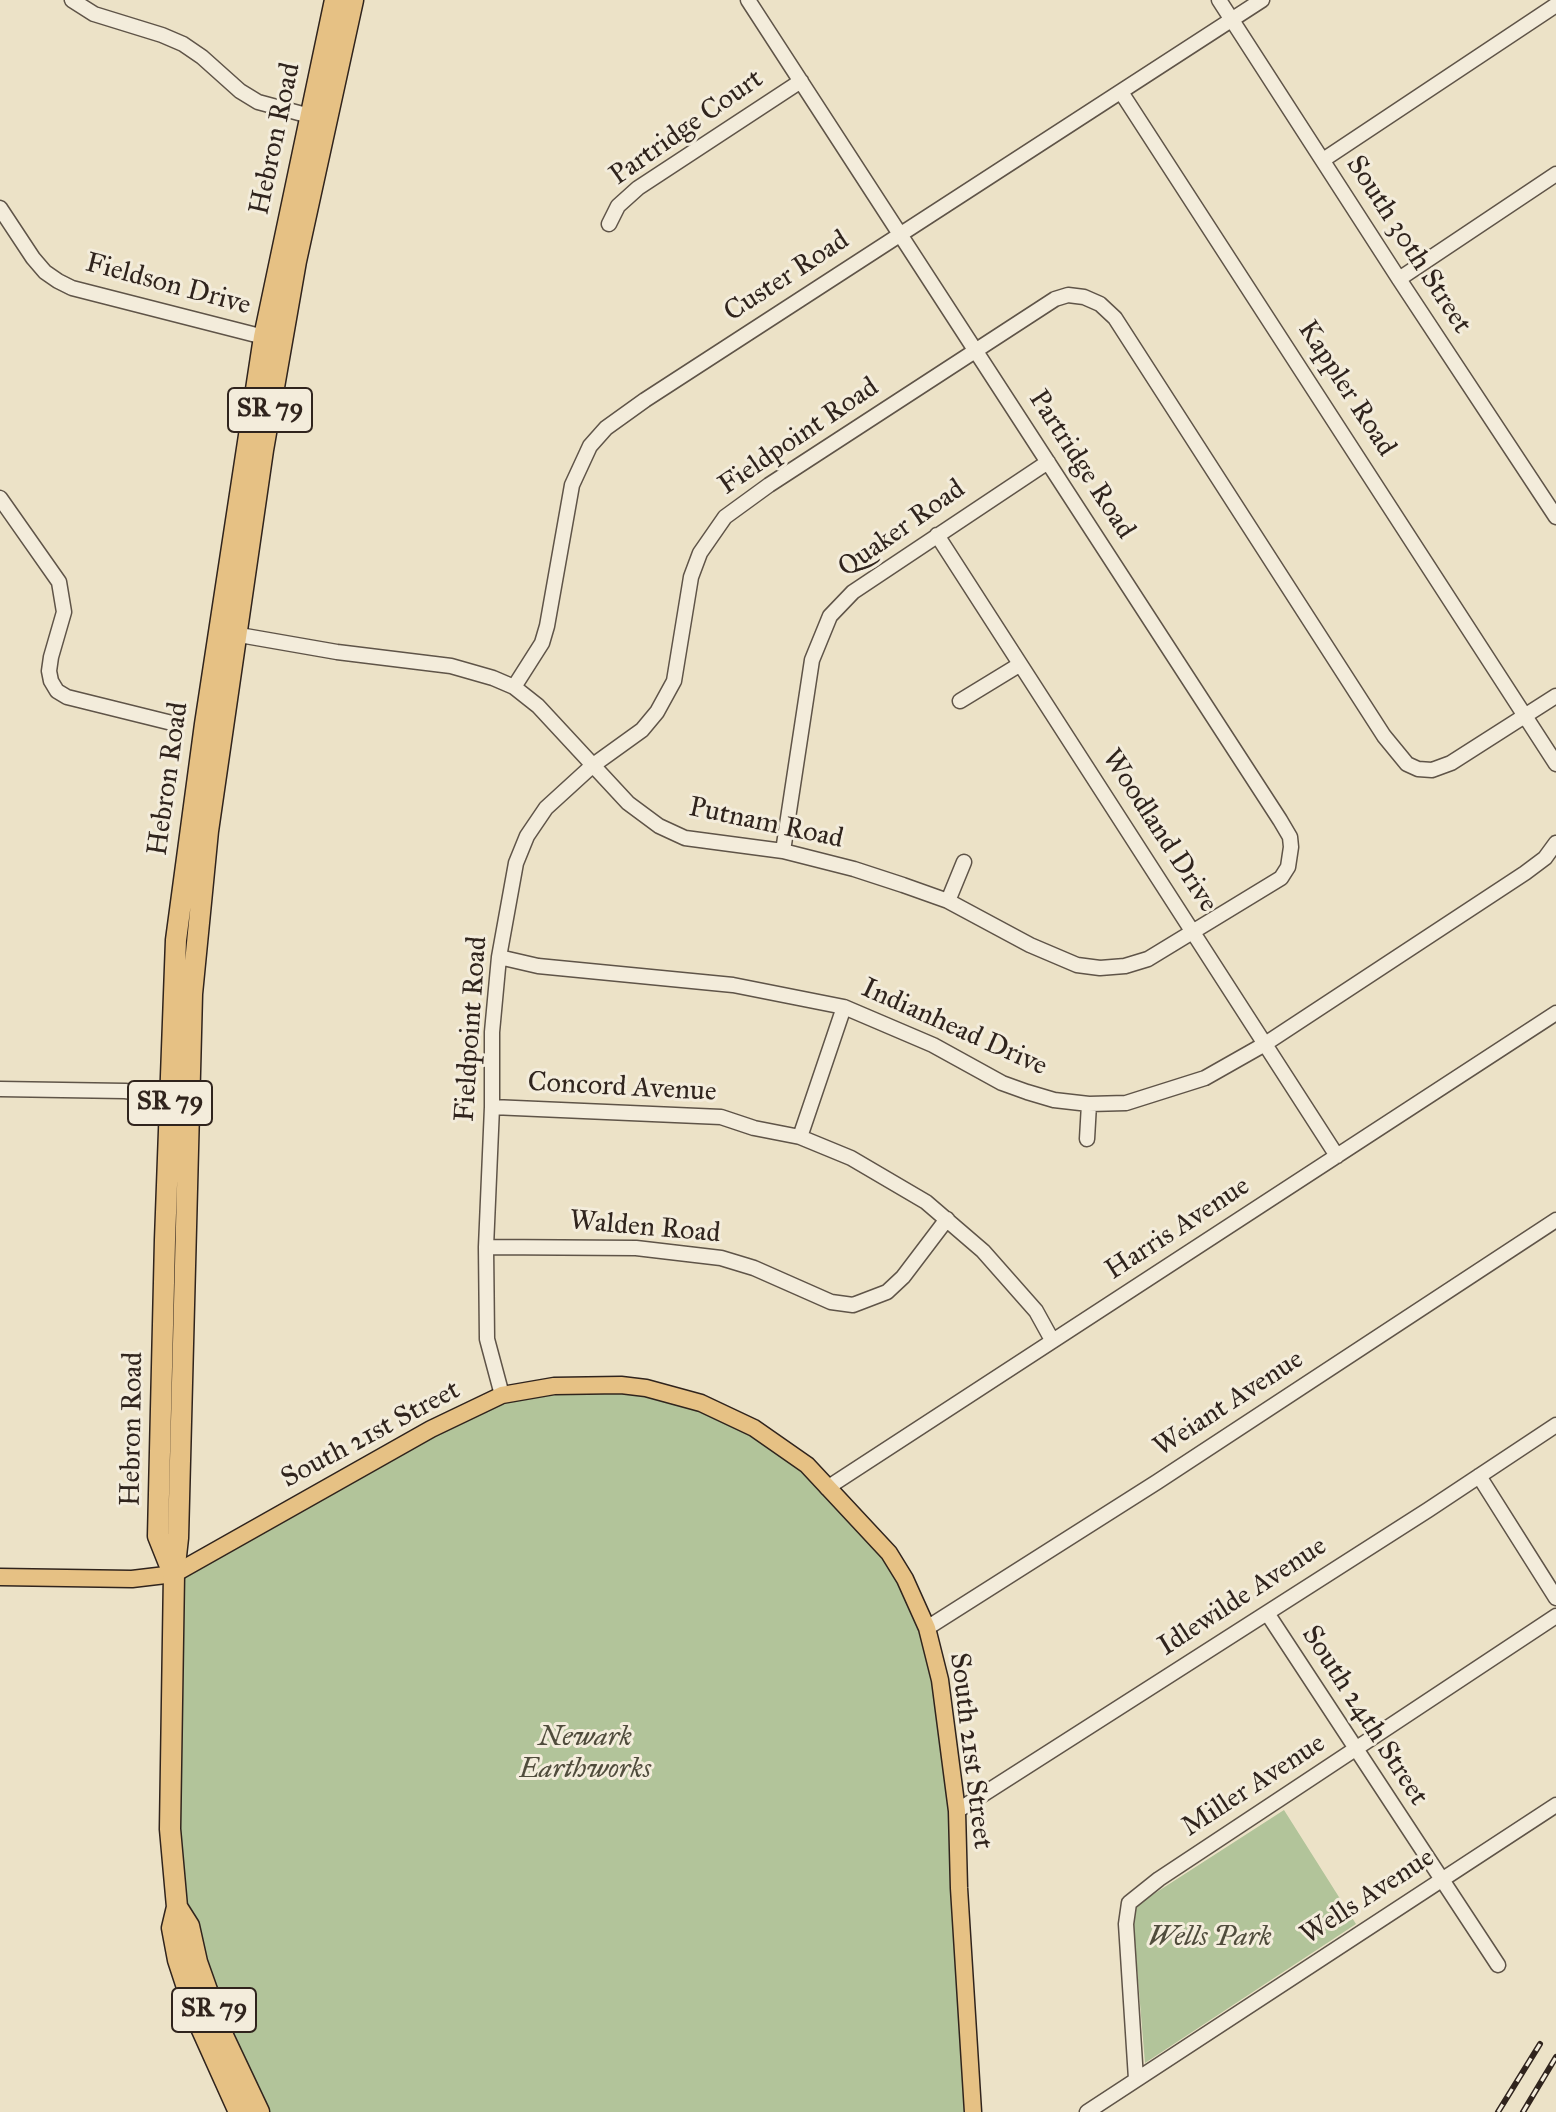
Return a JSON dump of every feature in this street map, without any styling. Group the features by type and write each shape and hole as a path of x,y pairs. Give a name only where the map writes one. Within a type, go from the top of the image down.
{"highway":[{"name":"Hebron Road","path":"239,2112 198,2021 178,1960 172,1928 177,1907 170,1829 174,1574 178,1538 192,994 195,942 264,337 335,0"},
{"name":"Hebron Road","path":"174,1574 158,1536 176,960 190,829 229,633 243,580 281,340 353,0"},
{"path":"176,960 182,973 179,1066 190,1090"},
{"path":"170,1097 181,1120 180,1190 186,1199"},
{"name":"Hebron Road","path":"177,1907 189,1926 197,1962 224,2038 259,2112"}],"main road":[{"name":"South 21st Street","path":"174,1574 431,1429 502,1395 554,1386 621,1385 674,1394 726,1413 764,1434 807,1465 889,1553 905,1579 927,1628 940,1680 957,1811 973,2112"},
{"path":"0,1577 132,1579 174,1574"}],"street":[{"path":"72,0 94,14 183,44 258,102 310,116"},
{"name":"Partridge Road","path":"748,0 1290,837 1289,861 1276,882 1192,931"},
{"name":"South 30th Street","path":"1219,0 1556,516"},
{"name":"Custer Road","path":"514,687 542,643 572,485 597,437 645,400 1262,0"},
{"path":"1323,160 1556,5"},
{"name":"Partridge Court","path":"609,224 618,206 638,188 801,81"},
{"name":"Kappler Road","path":"1121,92 1526,715"},
{"path":"1399,279 1556,174"},
{"name":"Fieldson Drive","path":"0,208 45,272 72,288 264,337"},
{"name":"Fieldpoint Road","path":"502,1395 487,1339 486,1247 492,1032 499,957 516,863 527,836 546,808 592,766 642,730 665,700 678,663 691,577 706,543 721,521 769,485 1061,296 1084,297 1100,304 1115,318 1384,736 1407,764 1432,770 1451,763 1556,696"},
{"name":"Quaker Road","path":"783,851 812,660 830,616 853,592 1048,462"},
{"path":"0,498 59,582 64,612 49,671 57,691 67,697 172,723"},
{"name":"Woodland Drive","path":"937,535 1337,1156"},
{"name":"Putnam Road","path":"229,633 337,652 451,666 493,678 514,687 538,706 640,815 685,838 783,851 854,869 948,901 1030,945 1077,965 1100,968 1125,966 1148,959 1192,931"},
{"path":"960,701 1019,665"},
{"path":"1526,715 1556,764"},
{"name":"Indianhead Drive","path":"499,957 538,966 733,985 844,1007 933,1045 1002,1083 1054,1100 1089,1104 1126,1103 1205,1078 1265,1044 1525,873 1545,858 1556,843"},
{"path":"948,901 964,862"},
{"path":"800,1137 844,1007"},
{"name":"Harris Avenue","path":"827,1488 1556,1013"},
{"path":"0,1089 125,1091 170,1097"},
{"path":"1087,1139 1089,1104"},
{"name":"Concord Avenue","path":"492,1107 721,1117 754,1128 800,1137 851,1158 895,1181 947,1219 1009,1278 1036,1311 1052,1340"},
{"name":"Walden Road","path":"486,1247 636,1248 721,1258 754,1268 831,1302 853,1305 887,1292 903,1277 947,1219"},
{"name":"Weiant Avenue","path":"927,1628 1157,1482 1556,1220"},
{"name":"Idlewilde Avenue","path":"957,1811 1556,1425"},
{"path":"1479,1476 1556,1598"},
{"name":"South 24th Street","path":"1267,1613 1498,1965"},
{"name":"Miller Avenue","path":"1136,2079 1126,1924 1129,1903 1159,1879 1556,1616"},
{"name":"Wells Avenue","path":"1087,2112 1556,1805"}],"green space":[{"name":"Newark Earthworks","path":"646,1388 774,1440 889,1553 941,1685 973,2112 259,2112 177,1907 174,1574 502,1395"},
{"name":"Wells Park","path":"1284,1810 1356,1924 1145,2063 1132,1908"}],"railway":[{"path":"1498,2112 1540,2044"},
{"path":"1523,2112 1556,2057"}]}
